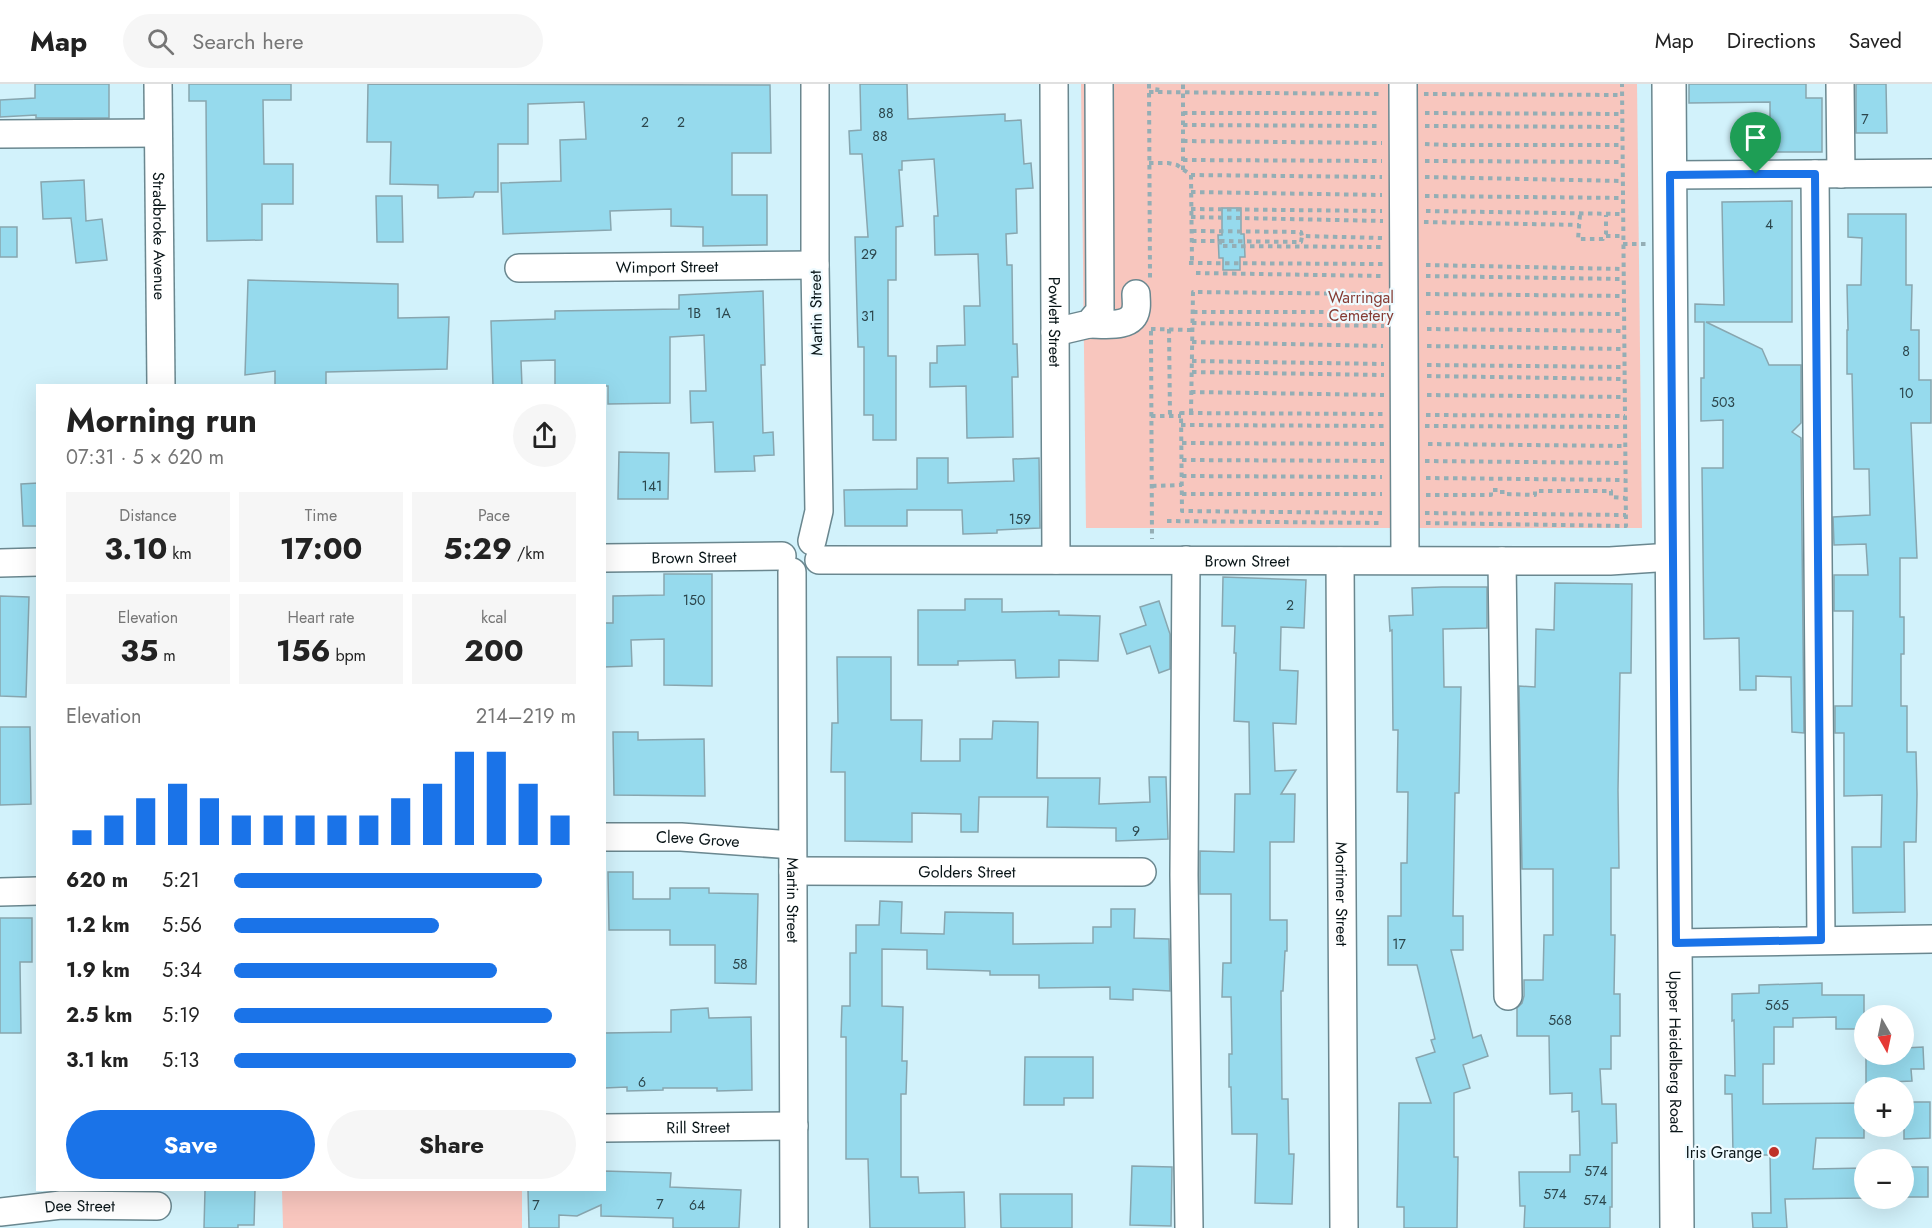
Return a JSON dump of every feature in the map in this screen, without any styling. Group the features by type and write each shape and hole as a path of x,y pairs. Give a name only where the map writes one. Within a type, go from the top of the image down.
{"main road":[{"name":"Upper Heidelberg Road","path":"1669,84 1677,1228"}],"street":[{"name":"Stradbroke Avenue","path":"158,84 161,384"},
{"name":"Martin Street","path":"815,84 819,511 816,550"},
{"name":"Powlett Street","path":"1054,84 1056,560"},
{"path":"1089,324 1100,311 1099,84"},
{"path":"1403,84 1406,560"},
{"path":"1821,940 1828,174 1840,84"},
{"path":"0,134 158,133"},
{"path":"1670,175 1932,173"},
{"name":"Wimport Street","path":"519,268 815,265"},
{"path":"1119,324 1130,319 1136,311 1136,294"},
{"path":"1055,332 1089,324 1119,324 1160,329"},
{"name":"Brown Street","path":"606,558 787,564 786,546 795,538 801,537 816,550 1056,560 1610,561 1672,557"},
{"path":"1186,560 1184,875 1189,1228"},
{"name":"Mortimer Street","path":"1340,561 1344,1228"},
{"path":"1502,561 1508,996"},
{"path":"0,563 36,562"},
{"name":"Martin Street","path":"787,564 792,858 794,1228"},
{"name":"Cleve Grove","path":"606,837 681,837 792,858"},
{"name":"Golders Street","path":"792,858 1142,872"},
{"path":"0,892 36,891"},
{"path":"1676,943 1932,939"},
{"name":"Rill Street","path":"606,1128 794,1126"},
{"name":"Dee Street","path":"0,1212 61,1205 157,1208"}],"path":[{"path":"1157,92 1158,84"},
{"path":"1183,84 1183,170"},
{"path":"1167,521 1626,526 1622,84"},
{"path":"1183,141 1622,162"},
{"path":"1183,160 1403,152 1438,144 1622,145"},
{"path":"1191,175 1192,263"},
{"path":"1191,192 1404,223"},
{"path":"1220,241 1220,246 1623,198"},
{"path":"1191,210 1404,223"},
{"path":"1302,236 1404,223 1623,214"},
{"path":"1580,215 1578,239 1623,236"},
{"path":"1605,236 1606,215"},
{"path":"1191,218 1579,225"},
{"path":"1192,231 1301,232 1302,236 1301,242 1192,241"},
{"path":"1191,413 1193,292"},
{"path":"1170,416 1160,329 1192,330"},
{"path":"1151,416 1181,416"},
{"path":"1152,486 1182,485"},
{"path":"1182,494 1491,495 1491,490 1499,490 1506,494 1535,495 1535,491 1611,491 1611,497 1625,498"}],"green space":[{"name":"Warringal Cemetery","path":"1081,84 1637,84 1642,528 1086,528"},
{"path":"282,1191 522,1191 522,1228 283,1228"}],"building":[{"path":"35,84 109,84 109,118 36,118 36,115 0,117 0,100 35,98"},
{"path":"189,84 291,84 291,100 263,100 264,164 293,164 293,204 262,204 262,240 207,241 206,101 189,101"},
{"path":"368,84 770,85 771,153 732,153 732,195 767,195 767,245 703,246 703,227 671,226 671,209 610,211 611,230 503,234 501,183 561,181 560,140 586,139 584,102 528,104 528,144 498,144 498,192 475,192 473,197 438,198 438,185 390,184 391,142 367,142"},
{"path":"860,84 907,84 908,119 1005,114 1005,121 1021,120 1024,164 1031,163 1033,188 1016,189 1017,233 1006,234 1007,265 1012,265 1013,344 1017,344 1018,377 1012,377 1013,437 967,438 966,386 930,387 930,363 937,363 937,346 965,345 964,306 980,306 978,254 935,255 934,216 938,216 934,159 902,161 902,170 899,170 903,226 896,227 896,280 888,280 888,356 896,356 896,440 873,440 873,415 864,415 864,347 858,347 855,237 868,237 862,154 850,154 849,131 861,130"},
{"path":"1689,84 1806,84 1806,98 1822,98 1822,152 1770,152 1770,102 1689,103"},
{"path":"1856,84 1886,84 1887,133 1856,133"},
{"path":"84,180 86,221 102,219 107,260 76,263 71,218 43,219 41,182"},
{"path":"376,196 402,196 403,242 377,242"},
{"path":"1792,201 1792,322 1706,322 1762,349 1769,365 1801,365 1801,423 1792,432 1801,438 1804,733 1792,732 1791,677 1756,676 1756,690 1740,690 1739,638 1704,639 1702,468 1723,468 1723,420 1701,421 1704,322 1695,322 1695,304 1724,305 1722,202"},
{"path":"1222,208 1241,208 1241,234 1244,234 1245,257 1240,257 1240,270 1223,270 1223,258 1219,258 1218,235 1222,235"},
{"path":"1848,214 1906,214 1906,285 1912,285 1911,330 1919,330 1919,380 1931,380 1931,423 1911,423 1917,558 1900,558 1900,617 1904,617 1901,706 1907,706 1907,752 1916,752 1917,794 1916,842 1904,842 1905,912 1853,913 1852,847 1881,847 1882,795 1844,796 1844,733 1835,733 1835,706 1852,706 1853,611 1834,611 1834,575 1868,575 1866,544 1834,545 1833,517 1870,515 1869,469 1854,469 1852,374 1847,374 1847,285 1861,285 1862,238 1848,237"},
{"path":"0,227 17,227 17,257 0,257"},
{"path":"248,280 398,284 398,318 449,317 447,369 326,372 326,384 275,384 275,371 245,375"},
{"path":"763,291 765,365 761,365 763,433 773,432 774,455 754,456 755,471 715,472 713,422 691,423 690,391 706,391 704,335 670,337 670,403 608,404 606,384 555,384 555,360 521,361 522,384 493,384 491,321 555,319 555,311 679,309 679,295"},
{"path":"619,452 669,453 668,499 618,499"},
{"path":"917,458 948,458 948,483 1014,481 1013,459 1039,458 1040,528 963,534 962,510 907,510 907,526 845,526 844,490 917,489"},
{"path":"36,483 36,526 23,526 21,484"},
{"path":"664,574 712,574 712,686 664,685 664,639 631,640 632,666 606,667 606,623 613,623 613,596 664,595"},
{"path":"1223,577 1306,580 1304,628 1281,627 1280,670 1298,671 1296,724 1273,723 1275,771 1296,770 1281,794 1295,794 1294,842 1270,842 1270,920 1287,920 1287,951 1285,951 1283,991 1281,991 1282,1099 1288,1099 1289,1154 1294,1154 1292,1204 1255,1203 1257,1134 1232,1134 1231,1087 1229,1087 1229,1054 1232,1054 1231,997 1222,997 1223,963 1231,963 1231,894 1200,894 1200,851 1234,852 1235,794 1250,794 1249,722 1234,721 1235,626 1222,626"},
{"path":"1555,583 1632,584 1631,673 1620,673 1619,868 1611,868 1611,935 1615,935 1614,994 1620,994 1620,1036 1611,1036 1611,1069 1600,1069 1602,1104 1616,1104 1617,1143 1612,1143 1610,1228 1524,1228 1525,1206 1520,1206 1519,1172 1570,1172 1570,1155 1580,1155 1579,1111 1572,1112 1572,1093 1550,1094 1549,1036 1517,1036 1517,1008 1524,996 1524,980 1543,980 1544,935 1553,935 1553,869 1522,869 1519,686 1535,687 1536,629 1554,630"},
{"path":"1487,587 1487,628 1443,629 1444,687 1461,687 1459,793 1455,793 1453,916 1463,916 1463,950 1451,950 1473,1038 1481,1035 1488,1056 1463,1065 1470,1088 1454,1093 1454,1157 1458,1157 1457,1228 1404,1228 1404,1207 1397,1207 1399,1103 1431,1103 1416,1058 1435,1052 1431,1040 1435,1039 1417,965 1388,965 1388,916 1401,916 1401,863 1407,863 1408,792 1397,792 1398,730 1393,730 1392,630 1390,631 1389,616 1413,615 1412,588"},
{"path":"0,596 29,597 26,697 0,696"},
{"path":"965,599 1002,599 1002,612 1059,611 1059,615 1100,616 1098,661 1059,660 1059,677 1016,678 1015,660 958,661 958,665 918,665 918,610 965,610"},
{"path":"1159,601 1170,634 1170,669 1159,673 1150,646 1127,654 1120,634 1146,625 1140,607"},
{"path":"837,657 891,657 891,720 922,720 921,761 960,761 960,739 992,739 993,721 1038,722 1037,778 1100,778 1099,804 1150,802 1149,777 1166,777 1168,839 1116,841 1116,828 1047,827 1048,797 979,797 978,832 961,832 961,814 912,813 912,842 845,841 845,772 831,772 832,723 838,723"},
{"path":"0,727 30,727 31,804 0,805"},
{"path":"613,732 638,732 638,740 704,739 705,796 614,795"},
{"path":"608,872 633,872 633,899 670,899 670,888 709,888 709,893 758,894 756,984 715,983 715,945 670,945 670,930 609,930"},
{"path":"880,901 902,902 901,933 944,934 945,912 1013,913 1013,944 1093,943 1093,927 1111,927 1111,909 1135,909 1134,938 1169,939 1170,991 1133,989 1133,1000 1110,999 1110,987 1039,988 1039,975 990,975 990,971 927,969 927,950 882,949 882,1006 903,1007 902,1061 907,1061 906,1094 901,1094 901,1177 918,1177 919,1193 964,1192 965,1228 870,1228 868,1159 846,1159 846,1037 841,1037 842,1006 850,1006 850,953 856,953 856,925 879,925"},
{"path":"0,918 32,918 32,962 20,962 21,1033 0,1033"},
{"path":"1822,983 1822,995 1864,995 1864,1005 1854,1005 1854,1029 1836,1029 1836,1017 1793,1018 1793,1027 1774,1027 1774,1064 1763,1064 1763,1104 1854,1103 1854,1137 1864,1137 1816,1138 1813,1169 1854,1168 1854,1198 1785,1199 1787,1228 1753,1228 1752,1213 1771,1213 1770,1155 1733,1155 1732,1094 1725,1094 1725,1075 1735,1076 1732,994 1759,993 1759,985"},
{"path":"708,1008 709,1018 751,1017 752,1090 663,1088 663,1090 627,1091 627,1087 606,1088 606,1033 671,1032 671,1010"},
{"path":"1914,1047 1923,1047 1924,1069 1911,1069 1912,1077 1866,1077 1866,1065 1914,1065"},
{"path":"1025,1057 1093,1057 1093,1098 1064,1098 1064,1105 1024,1105"},
{"path":"1914,1102 1930,1102 1930,1138 1904,1139 1904,1137 1914,1137"},
{"path":"1132,1166 1172,1167 1171,1226 1130,1225"},
{"path":"1914,1167 1928,1167 1928,1197 1914,1197"},
{"path":"606,1171 671,1173 670,1187 741,1190 739,1228 673,1228 673,1218 601,1216 601,1205 577,1216 559,1215 559,1228 529,1228 528,1191 606,1191"},
{"path":"205,1191 255,1191 254,1225 238,1225 238,1228 204,1228"},
{"path":"1000,1194 1072,1194 1072,1228 1001,1228"}],"place":[{"name":"Iris Grange","path":"1774,1152"}],"route":[{"path":"1756,174 1815,174 1821,940 1676,943 1670,175 1756,174"}]}
